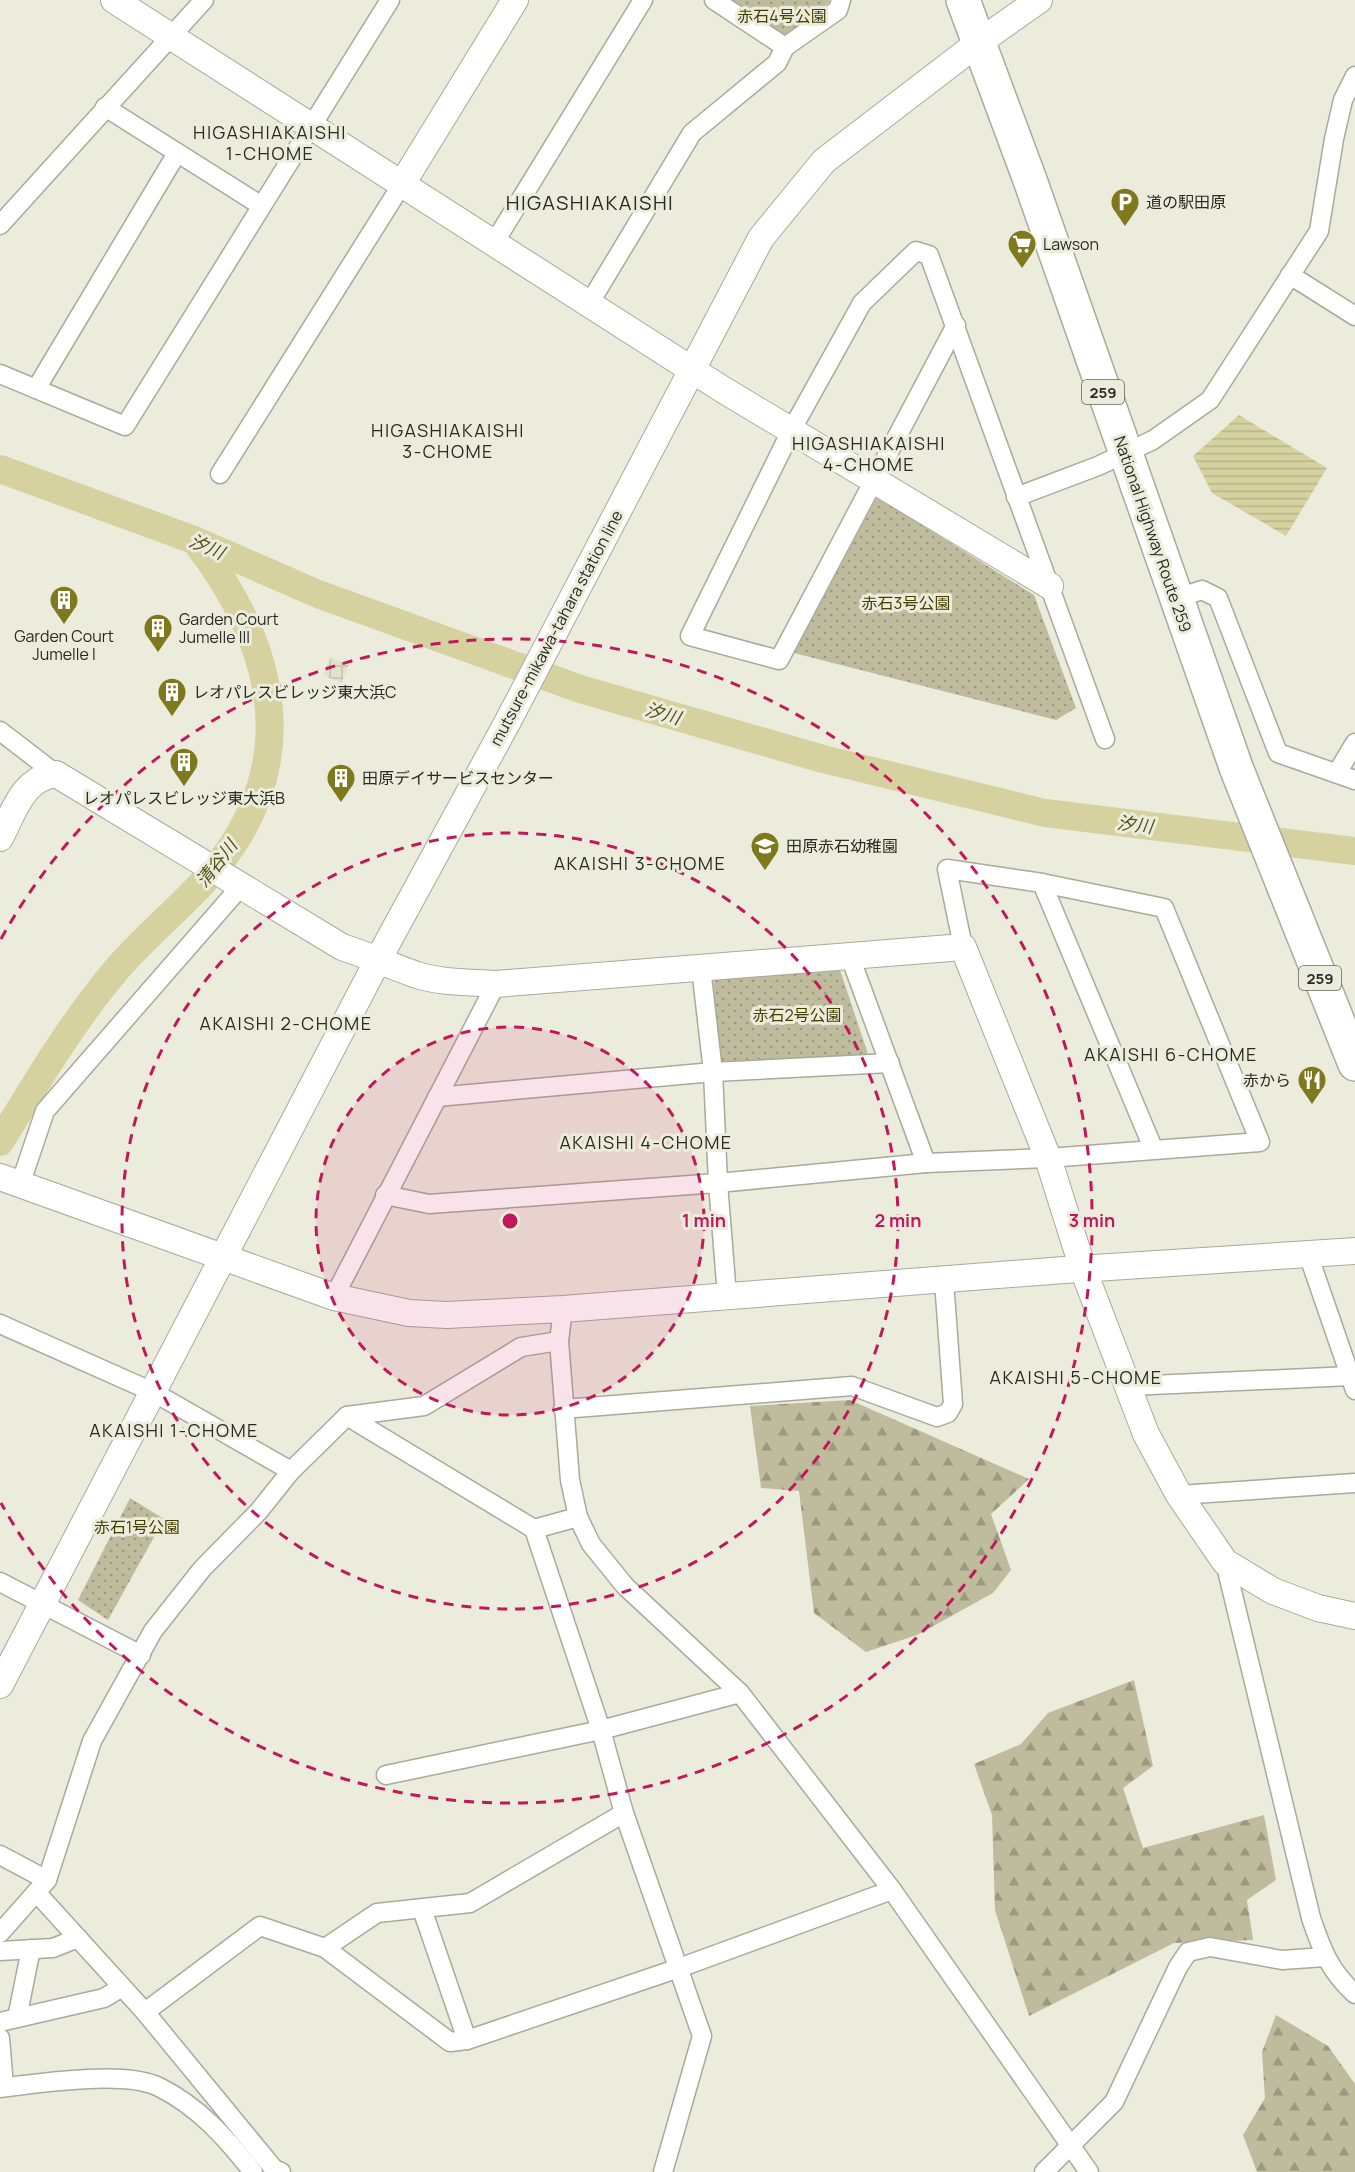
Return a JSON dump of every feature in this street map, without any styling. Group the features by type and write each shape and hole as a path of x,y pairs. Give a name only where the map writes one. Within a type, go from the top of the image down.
{"highway":[{"name":"National Highway Route 259","path":"963,0 1030,180 1175,599 1242,784 1355,1064"}],"street":[{"path":"114,0 694,370 1050,586"},
{"path":"0,225 204,0"},
{"path":"0,374 125,426 310,124 390,0"},
{"path":"220,474 515,0"},
{"path":"494,243 643,0"},
{"path":"714,0 785,46"},
{"path":"590,304 692,133 777,63 785,46 838,10 841,0"},
{"name":"mutsure-mikawa-tahara station line","path":"0,1685 225,1258 379,958 694,370 761,238 824,161 978,43 1040,0"},
{"path":"1016,497 1125,454 1154,440 1210,400 1318,231 1334,139 1344,100 1355,76"},
{"path":"105,107 260,205"},
{"path":"36,389 177,153"},
{"path":"956,325 873,478 779,660 690,636 791,430 862,303 916,251 929,255 956,325 1105,739"},
{"path":"1290,275 1355,316"},
{"path":"1175,599 1202,590 1218,598 1278,753 1355,780"},
{"path":"0,731 56,774 335,943 379,958 417,975 445,981 496,984 849,954 963,947"},
{"path":"1337,773 1355,743"},
{"path":"0,838 29,784 41,776 56,774"},
{"path":"385,1195 429,1204 718,1183 926,1163 1048,1158 1260,1142 1164,908 1042,883 947,869 963,947 1048,1158 1083,1269 1130,1386 1146,1434 1179,1495 1225,1562 1308,1906 1325,1957 1337,1978 1355,1994"},
{"path":"1042,883 1153,1149"},
{"path":"242,885 45,1111 10,1181 334,1297 409,1313 447,1315 563,1309 1083,1269 1355,1251"},
{"path":"849,954 926,1163"},
{"path":"701,968 713,1072 718,1183 727,1296"},
{"path":"334,1297 496,984"},
{"path":"437,1097 713,1072 890,1063"},
{"path":"1130,1386 1352,1383 1308,1254"},
{"path":"563,1408 852,1386 937,1417 948,1413 953,1404 944,1281"},
{"path":"563,1309 559,1341 570,1480 578,1517 591,1544 626,1586 740,1693 892,1890 1089,2172"},
{"path":"0,1324 153,1392 291,1471"},
{"path":"0,1933 42,1886 92,1742 153,1631 202,1569 259,1511 291,1471 347,1416 424,1406 521,1347 559,1341"},
{"path":"347,1416 534,1529 601,1730 624,1813 702,2036 663,2172"},
{"path":"1179,1495 1355,1484"},
{"path":"534,1529 578,1517"},
{"path":"1225,1562 1273,1591 1318,1608 1355,1616"},
{"path":"0,1582 141,1655"},
{"path":"386,1775 601,1730 740,1693"},
{"path":"326,1948 377,1913 470,1903 624,1813"},
{"path":"0,1855 42,1886 78,1938 145,2012 274,2169 281,2172"},
{"path":"145,2012 260,1926 326,1948 450,2042 467,2040 679,1968 892,1890"},
{"path":"422,1908 467,2040"},
{"path":"0,1951 53,1948 78,1938"},
{"path":"1044,2172 1069,2144 1114,2102 1178,1967 1188,1952 1210,1947 1282,1960 1325,1957"},
{"path":"9,2020 31,1949"},
{"path":"9,2020 104,1998 122,1987"},
{"path":"0,2038 2,2087 117,2078 158,2086 218,2128 254,2172"}],"shaded area":[{"path":"1239,415 1327,468 1286,536 1212,493 1193,456"},
{"path":"331,657 349,665 341,683 323,675"}],"green space":[{"name":"赤石4号公園","path":"727,0 829,0 830,2 782,37"},
{"name":"赤石3号公園","path":"877,497 1034,595 1076,708 1056,720 794,653"},
{"name":"赤石2号公園","path":"839,967 869,1057 720,1066 713,974"},
{"path":"850,1400 1029,1479 991,1514 1011,1570 993,1593 917,1635 866,1652 814,1613 799,1491 761,1488 750,1406"},
{"name":"赤石1号公園","path":"130,1498 164,1519 108,1620 78,1600"},
{"path":"1134,1680 1153,1766 1123,1788 1143,1848 1264,1815 1276,1880 1247,1900 1253,1940 1174,1943 1029,2016 995,1910 992,1815 974,1764 1021,1744 1048,1713"},
{"path":"1276,2015 1328,2046 1355,2084 1355,2172 1257,2172 1243,2135 1265,2098 1262,2052"}],"waterway":[{"name":"汐川","path":"0,469 194,540 318,594 580,689 823,759 1045,813 1355,851"},
{"name":"清谷川","path":"0,1142 55,1053 85,1010 131,953 193,893 222,860 234,843 254,804 266,765 270,726 266,687 256,649 240,612 196,542"}],"place":[{"name":"道の駅田原","path":"1125,228"},
{"name":"Lawson","path":"1022,270"},
{"name":"Garden Court Jumelle I","path":"64,626"},
{"name":"Garden Court Jumelle III","path":"158,654"},
{"name":"レオパレスビレッジ東大浜C","path":"172,718"},
{"name":"レオパレスビレッジ東大浜B","path":"184,788"},
{"name":"田原デイサービスセンター","path":"341,804"},
{"name":"田原赤石幼稚園","path":"765,872"},
{"name":"赤から","path":"1312,1106"}],"district":[{"name":"HIGASHIAKAISHI 1-CHOME","path":"270,142"},
{"name":"HIGASHIAKAISHI","path":"590,202"},
{"name":"HIGASHIAKAISHI 3-CHOME","path":"448,440"},
{"name":"HIGASHIAKAISHI 4-CHOME","path":"869,453"},
{"name":"AKAISHI 3-CHOME","path":"640,863"},
{"name":"AKAISHI 2-CHOME","path":"286,1023"},
{"name":"AKAISHI 6-CHOME","path":"1171,1054"},
{"name":"AKAISHI 4-CHOME","path":"646,1142"},
{"name":"AKAISHI 5-CHOME","path":"1076,1377"},
{"name":"AKAISHI 1-CHOME","path":"174,1430"}]}
